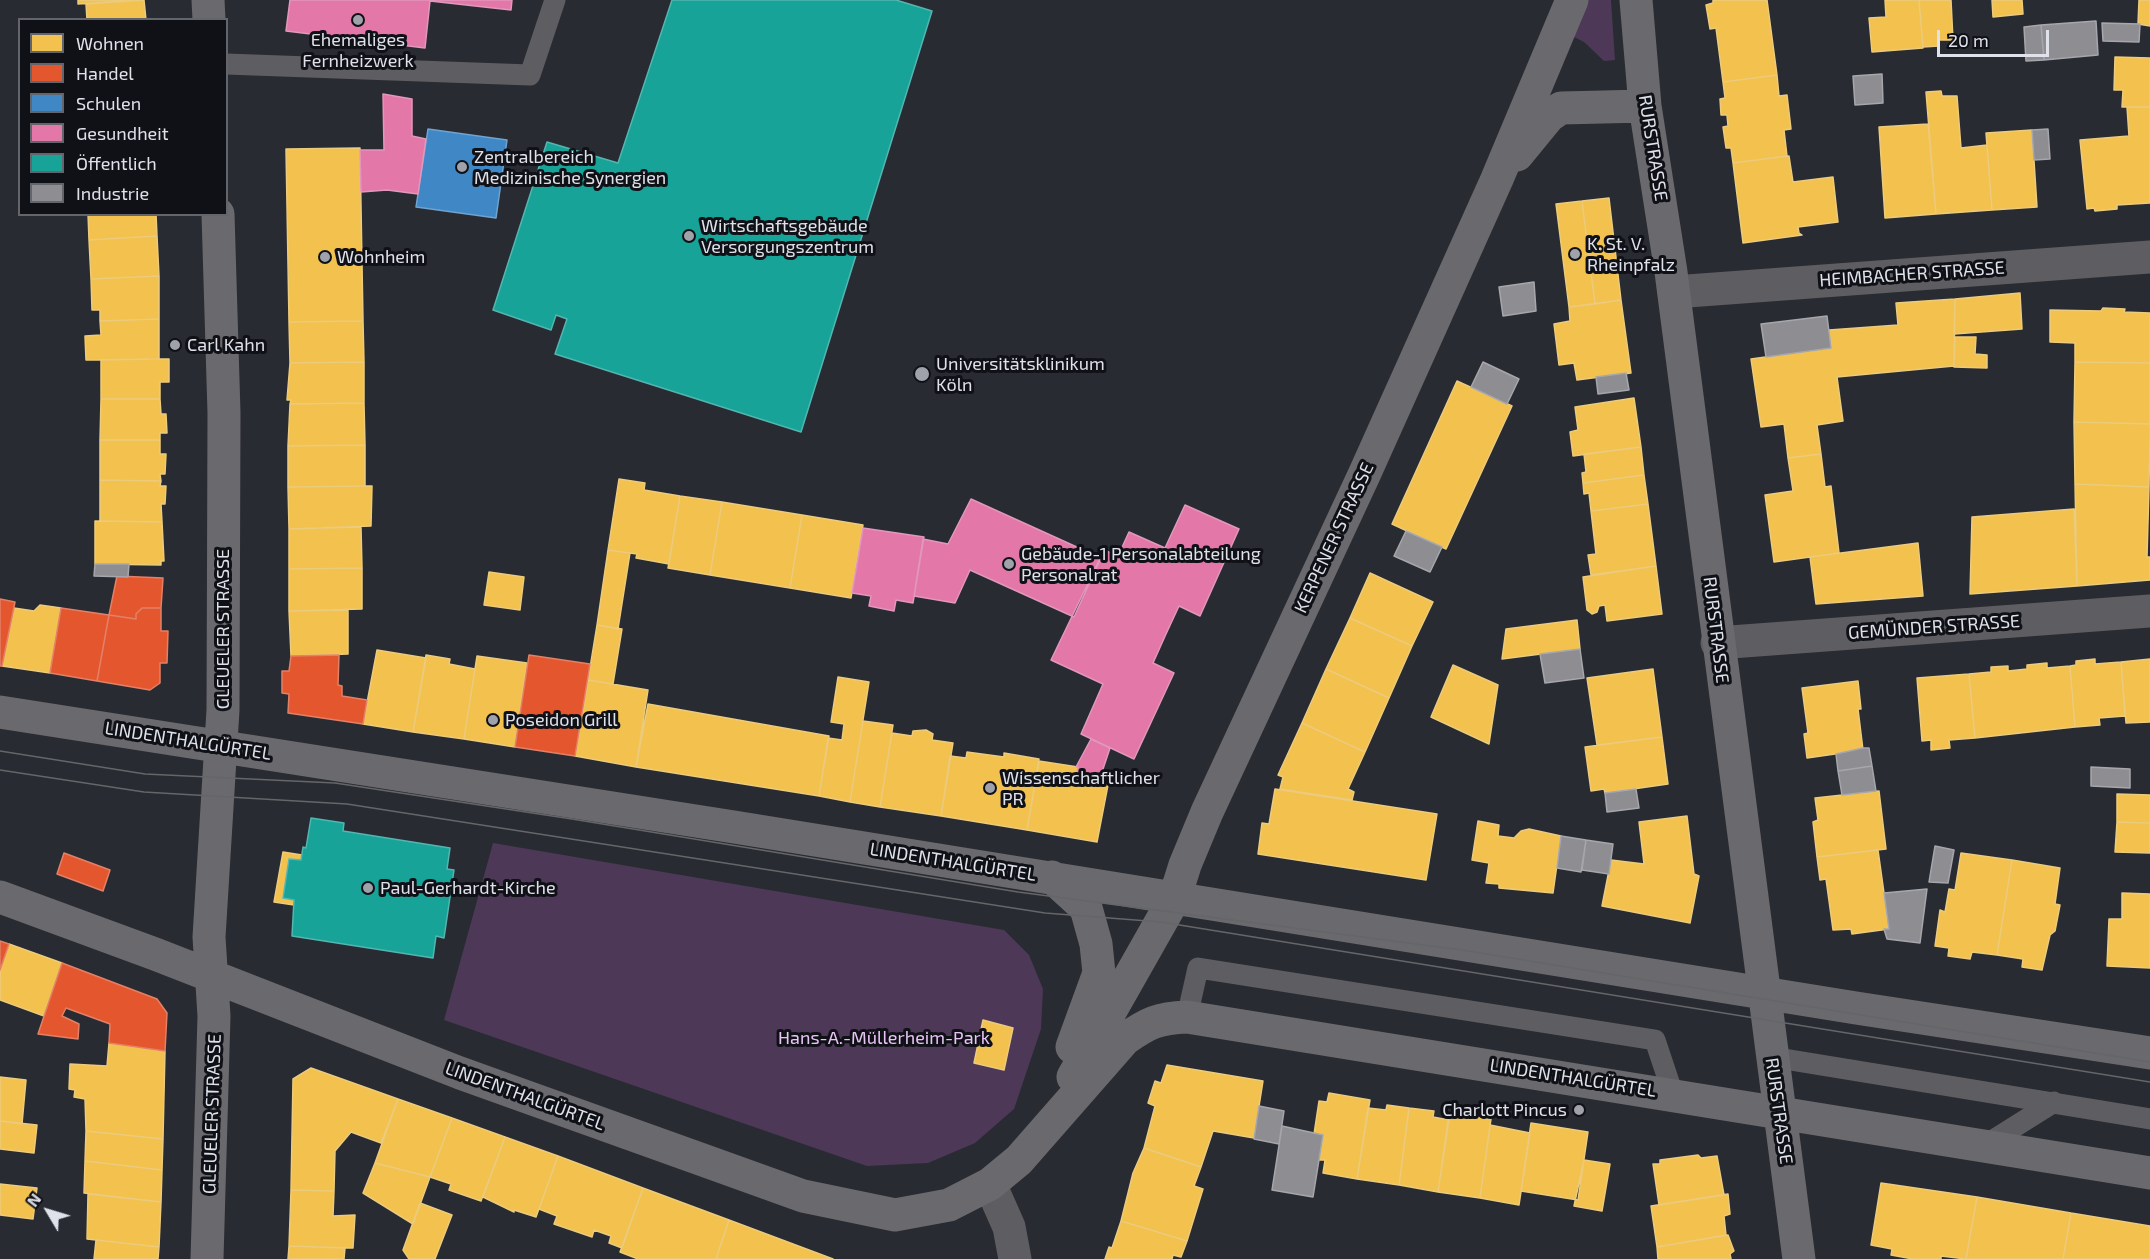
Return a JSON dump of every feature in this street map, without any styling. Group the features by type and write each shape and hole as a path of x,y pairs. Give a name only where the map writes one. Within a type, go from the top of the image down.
{"main road":[{"path":"208,0 209,18"},
{"name":"KERPENER STRASSE","path":"1175,897 1185,864 1207,812 1364,475 1497,179 1572,0"},
{"name":"RURSTRASSE","path":"1636,0 1645,106 1674,292 1751,907 1765,994 1799,1259"},
{"name":"KERPENER STRASSE","path":"1497,179 1550,116 1561,108 1645,106"},
{"name":"GLEUELER STRASSE","path":"207,1259 214,1040 209,937 223,710 224,413 218,216"},
{"name":"LINDENTHALGÜRTEL","path":"0,712 1052,877 1765,994 2150,1053"},
{"name":"LINDENTHALGÜRTEL","path":"1041,1134 1099,973 1096,944 1086,908 1052,877"},
{"name":"LINDENTHALGÜRTEL","path":"0,897 212,976 460,1073 803,1196 895,1215 949,1205 990,1184 1019,1160 1125,1039 1146,1024 1163,1018 1187,1017 1673,1094 1780,1115 2150,1173"},
{"name":"LINDENTHALGÜRTEL","path":"1041,1134 1175,897"}],"street":[{"name":"HEIMBACHER STRASSE","path":"1674,292 2150,257"},
{"name":"GEMÜNDER STRASSE","path":"1717,643 2150,611"},
{"path":"990,1184 1009,1227 1015,1259"}],"lane":[{"path":"228,64 531,75 555,0"},
{"path":"1187,1017 1198,968 1643,1038 1655,1040 1673,1094"},
{"path":"1772,1057 2150,1119"},
{"path":"1984,1146 2054,1102"}],"green space":[{"path":"1584,0 1611,0 1615,60 1604,61 1584,42 1568,34"},
{"name":"Hans-A.-Müllerheim-Park","path":"493,843 1004,930 1029,955 1043,989 1041,1029 1014,1109 975,1143 928,1163 867,1166 444,1020"}],"building: Wohnen":[{"path":"78,0 137,0 78,4"},
{"path":"144,0 146,18 87,18 86,4"},
{"path":"1713,0 1767,0 1777,75 1723,82 1716,28 1710,29 1706,5 1713,3"},
{"path":"1885,0 1919,0 1923,48 1872,52 1869,18 1886,17"},
{"path":"1919,0 1951,0 1953,40 1938,40 1939,46 1923,47"},
{"path":"1992,0 2022,0 2023,14 1993,17"},
{"path":"2139,0 2150,0 2150,26 2138,24"},
{"path":"2115,57 2150,58 2150,107 2122,107 2123,90 2114,90"},
{"path":"1777,75 1779,96 1787,95 1791,129 1784,130 1787,156 1733,163 1731,148 1726,148 1723,127 1728,126 1727,115 1721,115 1720,99 1725,98 1723,82"},
{"path":"1941,91 1942,96 1957,96 1961,148 1987,145 1992,210 1936,214 1926,92"},
{"path":"2127,107 2150,107 2150,203 2117,205 2117,209 2095,211 2094,208 2087,209 2080,140 2129,136"},
{"path":"1928,124 1936,214 1885,218 1879,127"},
{"path":"2032,130 2037,207 1992,210 1986,133"},
{"name":"Wohnheim","path":"360,148 363,321 289,322 286,149"},
{"path":"1789,156 1793,182 1833,177 1838,222 1798,227 1802,235 1743,243 1733,163"},
{"path":"1609,198 1621,300 1595,304 1582,201"},
{"name":"K. St. V. Rheinpfalz","path":"1582,201 1595,304 1569,307 1556,204"},
{"path":"88,216 156,216 157,236 89,240"},
{"path":"157,236 159,276 91,279 89,240"},
{"path":"159,276 159,319 100,321 100,310 92,310 91,279"},
{"path":"2020,293 2022,329 1954,334 1955,299"},
{"path":"1955,299 1954,366 1837,377 1843,421 1817,425 1821,454 1788,458 1784,424 1761,427 1751,359 1831,348 1829,330 1898,325 1896,303"},
{"path":"1621,300 1631,373 1577,380 1574,363 1559,365 1554,324 1570,321 1569,307"},
{"path":"2103,308 2150,313 2150,363 2075,362 2075,343 2050,342 2050,310 2101,311"},
{"path":"159,319 159,359 86,360 85,336 101,335 100,321"},
{"path":"363,321 364,362 290,363 289,322"},
{"path":"1955,337 1976,337 1975,354 1987,355 1987,368 1954,367"},
{"path":"169,359 169,382 160,382 160,399 101,399 101,360"},
{"path":"364,362 364,403 290,404 291,400 287,400 290,363"},
{"path":"2075,362 2150,363 2150,424 2074,422"},
{"path":"1457,381 1512,406 1446,549 1392,524"},
{"path":"1634,398 1641,447 1573,456 1570,432 1578,430 1575,407"},
{"path":"101,399 160,399 161,414 166,414 167,433 160,433 160,440 100,440"},
{"path":"364,403 365,445 288,446 290,404"},
{"path":"2074,422 2150,424 2149,487 2075,484"},
{"path":"100,440 160,440 160,454 166,454 165,474 160,474 161,481 100,480"},
{"path":"365,445 365,486 288,487 288,446"},
{"path":"1641,447 1644,475 1583,483 1582,473 1586,472 1584,454"},
{"path":"1821,454 1825,487 1831,486 1839,553 1774,562 1765,495 1793,491 1788,458"},
{"path":"1644,475 1648,504 1591,511 1589,493 1584,494 1583,483"},
{"path":"619,479 645,483 644,490 680,496 669,564 636,558 637,554 608,550"},
{"path":"100,480 161,481 160,486 166,486 165,504 161,504 162,522 100,521"},
{"path":"2075,484 2149,487 2147,557 2150,557 2150,580 2077,586"},
{"path":"372,486 371,526 289,529 288,487"},
{"path":"680,496 722,502 710,575 668,568"},
{"path":"722,502 802,515 790,588 710,575"},
{"path":"1648,504 1656,566 1591,575 1588,555 1596,554 1591,511"},
{"path":"2074,509 2077,586 1970,594 1972,517"},
{"path":"802,515 863,525 851,598 790,588"},
{"path":"95,521 162,522 164,561 161,561 161,565 95,564"},
{"path":"361,527 362,568 289,569 289,529"},
{"path":"1918,543 1923,596 1816,604 1810,557"},
{"path":"608,550 630,553 618,629 597,625"},
{"path":"1656,566 1662,614 1607,621 1605,605 1599,606 1597,612 1592,614 1587,610 1583,577"},
{"path":"362,568 362,609 289,611 289,569"},
{"path":"489,572 524,577 520,610 484,605"},
{"path":"1370,573 1433,602 1412,646 1350,618"},
{"path":"40,605 61,608 50,673 2,666 14,608 34,611"},
{"path":"348,610 348,654 291,656 289,611"},
{"path":"1350,618 1412,646 1389,698 1326,669"},
{"path":"1577,620 1580,649 1502,659 1506,629"},
{"path":"597,625 622,629 613,684 588,680"},
{"path":"377,650 426,658 413,732 363,724"},
{"path":"426,655 450,659 449,664 475,669 464,739 413,732"},
{"path":"477,656 527,663 515,747 464,739"},
{"path":"2095,659 2095,664 2121,662 2125,716 2099,718 2100,725 2075,727 2070,666 2076,665 2076,661"},
{"path":"2150,659 2150,722 2126,723 2121,662"},
{"path":"2047,663 2047,668 2070,666 2075,727 1975,738 1969,674 1991,672 1991,667 2008,666 2008,671 2027,669 2027,665"},
{"path":"1453,665 1498,685 1489,744 1431,717"},
{"path":"1326,669 1389,698 1365,752 1302,723"},
{"path":"1653,669 1662,737 1597,745 1587,678"},
{"path":"1969,674 1975,738 1949,740 1950,748 1931,750 1931,740 1922,741 1917,678"},
{"path":"838,677 869,682 850,802 819,796 828,738 842,740 844,724 831,722"},
{"path":"588,680 648,690 636,767 575,756"},
{"path":"1858,681 1861,709 1858,709 1863,750 1807,758 1804,734 1808,733 1802,688"},
{"path":"648,704 829,736 819,796 636,767"},
{"path":"863,721 893,725 880,807 850,802"},
{"path":"1302,723 1365,752 1348,789 1354,792 1352,800 1280,789 1283,777 1278,775"},
{"path":"926,730 933,734 932,740 953,743 941,816 880,807 892,733 912,736 913,731"},
{"path":"1662,737 1668,784 1605,793 1604,789 1591,791 1585,747"},
{"name":"Wissenschaftlicher PR","path":"967,752 1004,757 1004,753 1039,759 1027,830 941,816 950,756 966,758"},
{"path":"1039,761 1078,767 1076,780 1108,785 1097,842 1027,830"},
{"path":"1275,789 1437,814 1426,880 1258,854 1262,823 1269,824"},
{"path":"1879,791 1886,849 1817,857 1813,822 1818,820 1815,798"},
{"path":"2117,794 2150,795 2150,823 2117,822"},
{"path":"1687,816 1694,874 1699,876 1690,923 1602,906 1611,860 1644,864 1639,822"},
{"path":"1478,821 1499,825 1498,836 1514,838 1521,831 1529,829 1561,836 1553,893 1499,888 1499,884 1486,883 1489,863 1472,860"},
{"path":"2117,822 2150,823 2150,853 2115,852"},
{"path":"1878,850 1889,929 1852,934 1851,929 1833,930 1826,879 1820,880 1817,857"},
{"path":"283,852 302,855 301,860 289,859 283,898 294,900 294,905 274,902"},
{"path":"1961,853 2012,860 1997,955 1972,952 1970,959 1948,956 1949,948 1935,946 1940,910 1945,912 1949,889 1955,890"},
{"path":"2012,860 2060,868 2055,904 2060,905 2055,931 2050,935 2042,970 2022,967 2023,959 1997,955"},
{"path":"2122,893 2150,894 2150,968 2107,966 2109,919 2122,919"},
{"path":"9,944 62,963 44,1016 0,1000 0,970"},
{"path":"983,1020 1013,1028 1004,1070 974,1063"},
{"path":"109,1043 165,1051 163,1139 86,1131 85,1099 74,1097 75,1090 69,1089 70,1064 107,1066"},
{"path":"1167,1065 1263,1081 1254,1138 1213,1131 1201,1167 1144,1148 1155,1106 1148,1103 1155,1081 1161,1083"},
{"path":"311,1068 398,1099 381,1143 351,1132 335,1151 334,1191 291,1190 293,1079"},
{"path":"0,1077 26,1080 22,1124 0,1121"},
{"path":"1329,1093 1370,1100 1357,1179 1323,1173 1325,1160 1319,1160 1323,1135 1314,1134 1319,1101 1327,1102"},
{"path":"398,1099 452,1118 430,1177 375,1163"},
{"path":"1387,1105 1409,1108 1399,1185 1357,1179 1368,1108 1386,1110"},
{"path":"1409,1108 1434,1111 1433,1117 1449,1120 1438,1192 1399,1185"},
{"path":"1449,1114 1491,1119 1480,1198 1438,1192"},
{"path":"452,1118 505,1137 481,1201 449,1190 451,1184 430,1177"},
{"path":"0,1121 37,1125 34,1153 0,1149"},
{"path":"1531,1123 1588,1132 1578,1200 1521,1191"},
{"path":"1490,1125 1530,1133 1519,1205 1480,1198"},
{"path":"86,1131 163,1139 162,1170 85,1161"},
{"path":"505,1137 558,1156 536,1217 514,1210 514,1212 483,1197"},
{"path":"1144,1148 1201,1167 1194,1186 1203,1189 1187,1241 1121,1221 1133,1173"},
{"path":"1698,1155 1701,1158 1717,1156 1724,1195 1659,1205 1653,1164 1660,1164 1660,1160"},
{"path":"558,1156 643,1188 622,1248 609,1243 611,1236 594,1230 592,1237 554,1224 557,1216 539,1209"},
{"path":"1584,1160 1610,1164 1602,1211 1574,1206"},
{"path":"85,1161 162,1170 161,1202 84,1193"},
{"path":"375,1163 430,1177 413,1224 363,1193"},
{"path":"1881,1183 1977,1197 1966,1259 1941,1256 1941,1259 1913,1259 1891,1255 1892,1249 1871,1245"},
{"path":"0,1184 37,1188 33,1219 0,1215"},
{"path":"643,1188 729,1220 716,1259 638,1259 620,1252"},
{"path":"291,1190 334,1191 333,1216 355,1215 353,1248 289,1246"},
{"path":"88,1194 161,1202 159,1247 87,1239"},
{"path":"1728,1194 1730,1214 1724,1216 1726,1235 1657,1247 1651,1206"},
{"path":"1977,1197 2071,1213 2063,1259 1966,1259"},
{"path":"420,1203 452,1215 435,1259 409,1259 403,1250"},
{"path":"2071,1213 2150,1226 2150,1259 2063,1259"},
{"path":"729,1220 833,1259 716,1259"},
{"path":"1121,1221 1187,1241 1181,1257 1173,1255 1172,1259 1105,1259 1109,1247 1112,1248"},
{"path":"1728,1235 1734,1251 1730,1254 1731,1259 1658,1259 1657,1247"},
{"path":"96,1240 159,1247 158,1259 94,1259"},
{"path":"289,1246 345,1248 344,1259 288,1259"}],"building: Handel":[{"path":"117,576 163,578 161,608 142,608 136,614 136,619 109,615"},
{"path":"0,599 15,602 2,666 0,666"},
{"path":"61,608 109,615 97,681 50,673"},
{"path":"142,608 161,608 161,631 168,631 167,663 160,663 160,683 150,690 97,681 109,615 136,619 136,614"},
{"path":"339,655 338,685 342,686 342,696 367,700 363,724 288,713 289,694 282,693 282,671 289,671 291,656"},
{"path":"529,655 590,664 575,756 515,747"},
{"path":"64,853 110,870 103,891 57,874"},
{"path":"0,941 9,944 0,970"},
{"path":"62,963 157,999 167,1013 165,1051 109,1043 110,1024 66,1008 62,1016 79,1024 78,1039 38,1034"}],"building: Schulen":[{"name":"Zentralbereich Medizinische Synergien","path":"428,129 507,140 496,218 416,207"}],"building: Gesundheit":[{"name":"Ehemaliges Fernheizwerk","path":"290,0 512,0 511,10 430,1 425,48 286,31"},
{"path":"383,94 412,99 412,136 426,139 418,194 387,190 361,192 360,150 384,150"},
{"name":"Gebäude-1 Personalabteilung Personalrat","path":"971,499 1101,558 1074,617 970,570 955,603 914,596 923,539 948,544"},
{"path":"1185,505 1239,529 1200,616 1179,606 1166,634 1153,663 1174,673 1134,759 1081,734 1103,684 1051,660 1104,550 1118,556 1129,532 1165,548"},
{"path":"863,528 924,537 913,603 896,600 894,611 869,606 871,596 852,593"},
{"path":"1091,739 1110,748 1098,784 1076,780 1078,767 1076,767"}],"building: Öffentlich":[{"name":"Wirtschaftsgebäude Versorgungszentrum","path":"672,0 896,0 932,11 801,432 555,354 567,319 556,315 551,330 493,310 547,142 618,163"},
{"name":"Paul-Gerhardt-Kirche","path":"311,818 344,823 343,831 450,848 447,869 454,870 444,938 436,936 433,958 292,936 294,900 283,898 289,859 301,860 303,847 306,848"}],"building: Industrie":[{"path":"2096,21 2098,55 2044,60 2041,25"},
{"path":"2102,23 2140,24 2139,42 2103,41"},
{"path":"2041,25 2044,60 2026,61 2024,27"},
{"path":"1882,74 1883,103 1855,105 1853,76"},
{"path":"2048,129 2050,159 2034,160 2032,130"},
{"path":"1534,282 1536,311 1503,316 1499,287"},
{"path":"1827,316 1831,348 1766,357 1761,324"},
{"path":"1483,362 1519,379 1507,404 1471,387"},
{"path":"1626,373 1629,390 1598,394 1596,377"},
{"path":"1406,531 1442,547 1430,572 1394,556"},
{"path":"95,564 129,564 128,577 94,576"},
{"path":"1580,649 1584,678 1545,683 1540,654"},
{"path":"1869,748 1872,766 1838,771 1836,754"},
{"path":"1872,766 1876,791 1842,795 1838,771"},
{"path":"2091,767 2130,769 2130,788 2091,786"},
{"path":"1636,789 1639,808 1607,812 1605,793"},
{"path":"1561,836 1586,840 1581,872 1557,868"},
{"path":"1586,840 1613,844 1609,874 1582,870"},
{"path":"1935,846 1954,850 1948,883 1929,882"},
{"path":"1927,889 1920,943 1887,939 1884,929 1889,929 1884,893"},
{"path":"1259,1106 1284,1111 1279,1144 1254,1139"},
{"path":"1282,1126 1323,1135 1313,1197 1272,1190"}],"tram line":[{"path":"0,751 145,774 335,783 572,819 1018,892 1462,950 2150,1062"},
{"path":"0,770 144,792 347,804 1045,913 1161,922 2150,1082"}],"place":[{"name":"Ehemaliges Fernheizwerk","path":"358,20"},
{"name":"Zentralbereich Medizinische Synergien","path":"462,167"},
{"name":"Wirtschaftsgebäude Versorgungszentrum","path":"689,236"},
{"name":"K. St. V. Rheinpfalz","path":"1575,254"},
{"name":"Wohnheim","path":"325,257"},
{"name":"Carl Kahn","path":"175,345"},
{"name":"Universitätsklinikum Köln","path":"922,374"},
{"name":"Gebäude-1 Personalabteilung Personalrat","path":"1009,564"},
{"name":"Poseidon Grill","path":"493,720"},
{"name":"Wissenschaftlicher PR","path":"990,788"},
{"name":"Paul-Gerhardt-Kirche","path":"368,888"},
{"name":"Charlott Pincus","path":"1579,1110"}]}
